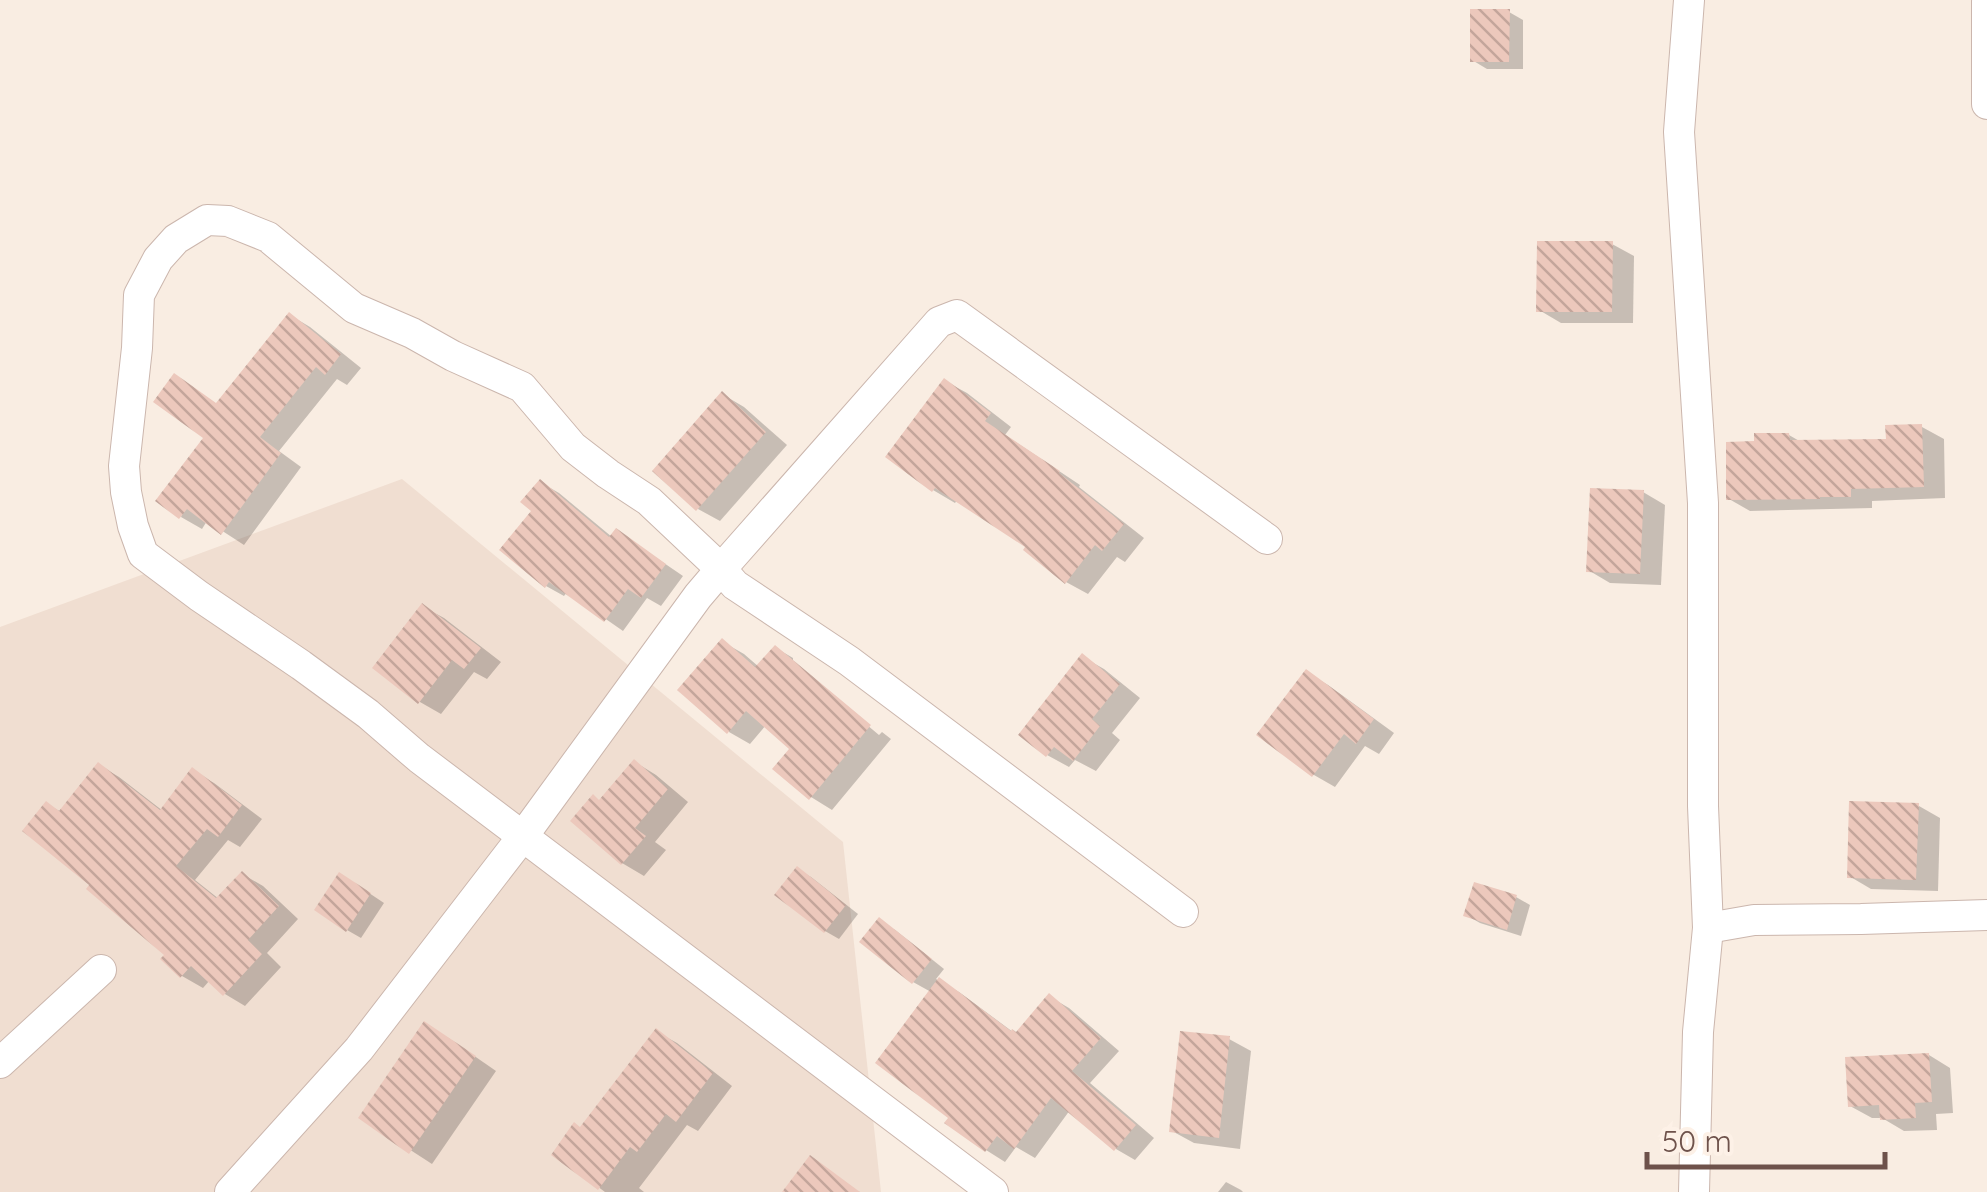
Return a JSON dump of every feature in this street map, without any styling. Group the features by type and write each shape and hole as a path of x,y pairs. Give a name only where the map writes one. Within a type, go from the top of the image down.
{"street":[{"path":"1689,0 1679,132 1703,503 1708,928 1698,1032 1694,1192"},
{"path":"1987,2 1987,104"},
{"path":"993,1192 419,758 368,714 143,554 130,509 124,466 139,294 158,259 176,239 208,220 228,221 268,238 354,308 522,387 573,448 649,501 735,585 849,661 1183,912"},
{"path":"230,1192 358,1048 523,836 698,596 939,322 957,314 1268,539"},
{"path":"1708,928 1754,920 1987,914"},
{"path":"0,1063 101,970"}],"shaded area":[{"path":"402,479 843,842 881,1192 0,1192 0,627"}],"building":[{"path":"1470,9 1510,9 1509,62 1470,62"},
{"path":"1537,241 1613,241 1612,312 1536,312"},
{"path":"289,312 341,354 325,375 316,367 260,437 281,453 221,535 187,509 179,519 155,501 203,438 153,402 174,373 216,403"},
{"path":"944,378 991,413 985,421 1060,471 1124,524 1102,551 1095,545 1065,584 1023,550 1025,547 935,488 932,492 885,457"},
{"path":"722,391 766,432 696,511 652,471"},
{"path":"1922,424 1924,487 1851,489 1851,497 1726,500 1726,442 1754,441 1754,433 1789,433 1790,440 1886,439 1885,425"},
{"path":"540,479 609,537 616,528 666,564 641,598 628,589 604,622 549,582 545,588 499,550 531,511 520,502"},
{"path":"1590,488 1644,490 1640,574 1586,572"},
{"path":"422,603 481,648 464,669 452,660 418,704 372,668"},
{"path":"722,638 755,667 775,645 871,725 809,800 772,769 789,749 746,711 727,734 677,690"},
{"path":"1082,653 1120,684 1092,719 1100,726 1073,761 1054,747 1046,757 1018,735"},
{"path":"1306,669 1374,719 1356,744 1344,734 1312,777 1256,735"},
{"path":"634,759 668,789 635,828 646,836 621,865 570,821 593,794 599,800"},
{"path":"98,762 160,810 192,767 242,805 218,837 207,829 176,866 216,898 242,871 279,906 248,940 262,954 223,996 191,966 180,978 160,959 164,955 86,889 89,885 22,831 46,801 59,811"},
{"path":"1849,801 1919,803 1916,880 1847,878"},
{"path":"797,866 846,905 824,933 774,895"},
{"path":"339,872 371,893 346,932 314,910"},
{"path":"1474,882 1517,895 1507,930 1463,916"},
{"path":"879,917 932,959 912,984 859,942"},
{"path":"939,977 1011,1031 1016,1032 1049,993 1101,1038 1072,1071 1136,1125 1114,1151 1051,1098 1014,1149 997,1136 985,1152 944,1123 948,1118 875,1063"},
{"path":"424,1021 476,1056 409,1154 358,1118"},
{"path":"656,1028 713,1073 676,1122 666,1114 637,1152 630,1147 598,1190 551,1155 574,1122 580,1127"},
{"path":"1180,1031 1230,1036 1219,1138 1169,1132"},
{"path":"1929,1053 1932,1102 1915,1103 1916,1118 1880,1120 1879,1105 1848,1107 1845,1057"},
{"path":"810,1155 860,1192 782,1192"}]}
